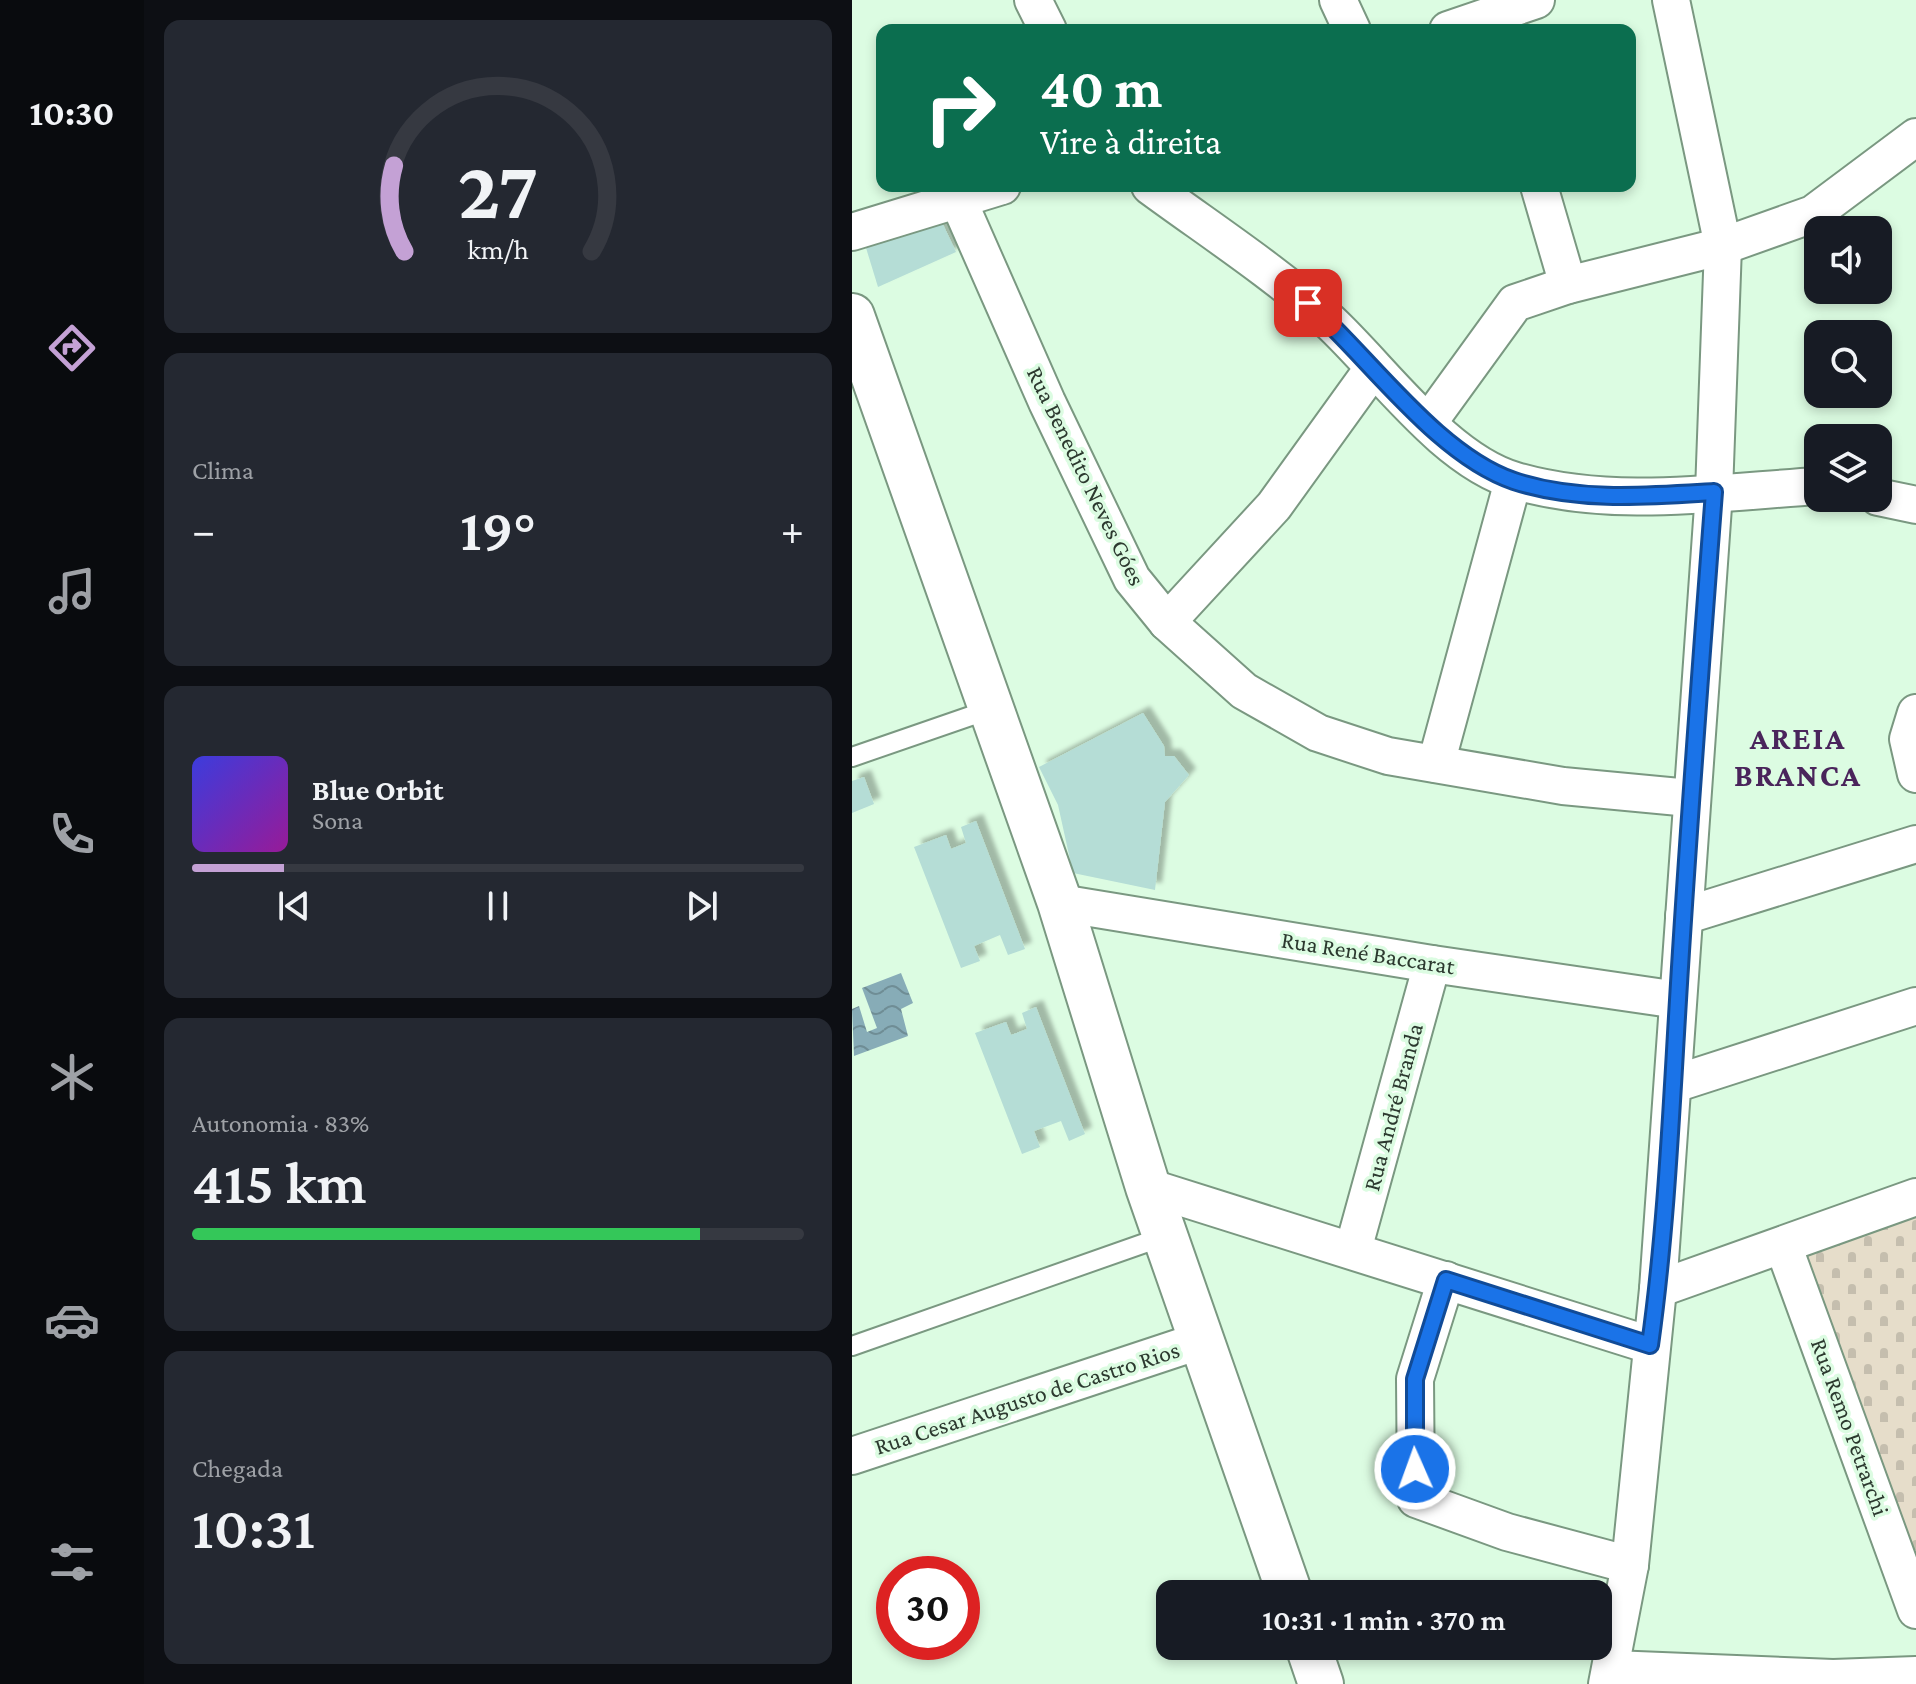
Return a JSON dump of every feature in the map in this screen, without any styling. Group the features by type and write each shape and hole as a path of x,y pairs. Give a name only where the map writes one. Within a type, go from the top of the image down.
{"street":[{"path":"1033,0 1045,24"},
{"path":"1338,0 1349,24"},
{"path":"1466,24 1536,0"},
{"path":"1671,0 1723,246 1714,492 1690,798 1674,1084 1658,1289 1630,1565 1609,1676 1833,1678 1916,1675"},
{"path":"1428,423 1515,303 1568,285 1723,246 1813,214 1916,137"},
{"path":"852,232 983,192"},
{"path":"1158,192 1284,283 1332,324 1372,370 1428,423 1472,458 1513,481 1584,495 1804,487"},
{"path":"1541,192 1568,285"},
{"name":"Rua Benedito Neves Góes","path":"958,200 1047,402 1132,579 1167,622 1244,691 1318,733 1388,756 1563,786 1690,798"},
{"path":"852,316 1060,903 1148,1187 1285,1580"},
{"path":"1167,622 1274,506 1372,370"},
{"path":"1436,764 1513,481"},
{"path":"1892,500 1916,505"},
{"path":"1916,713 1908,739 1916,774"},
{"path":"1684,916 1916,844"},
{"name":"Rua René Baccarat","path":"1060,903 1432,964 1678,1000"},
{"name":"Rua André Branda","path":"1353,1250 1432,964"},
{"path":"1674,1084 1916,1006"},
{"path":"1148,1187 1650,1345"},
{"path":"1658,1289 1916,1197"},
{"name":"Rua Remo Petrarchi","path":"1783,1245 1916,1610"},
{"path":"1446,1280 1415,1379 1416,1499 1507,1532 1630,1565"},
{"name":"Rua Cesar Augusto de Castro Rios","path":"852,1456 1202,1340"},
{"path":"1313,1660 1321,1684"}],"lane":[{"path":"852,757 991,709"},
{"path":"852,1346 1165,1236"}],"green space":[{"path":"1916,1212 1916,1555 1803,1250"}],"water":[{"path":"901,973 913,1003 901,1009 908,1036 854,1056 852,1009 859,1006 867,1032 877,1028 862,988"}],"building":[{"path":"938,214 956,252 878,287 863,238"},
{"path":"1143,713 1164,746 1165,756 1174,756 1189,775 1165,802 1155,890 1073,873 1058,805 1039,767"},
{"path":"864,777 874,804 852,813 852,781"},
{"path":"976,821 1025,949 1008,955 1000,935 974,946 980,961 961,968 914,847 946,835 951,849 966,843 961,827"},
{"path":"1036,1007 1085,1134 1069,1141 1061,1121 1034,1131 1040,1147 1022,1154 975,1033 1006,1022 1011,1035 1027,1029 1022,1013"}],"district":[{"name":"AREIA BRANCA","path":"1798,756"}],"route":[{"path":"1308,303 1428,423 1472,458 1513,481 1584,495 1655,496 1714,492 1690,798 1674,1084 1658,1289 1650,1345 1446,1280 1415,1379 1415,1469"}]}
